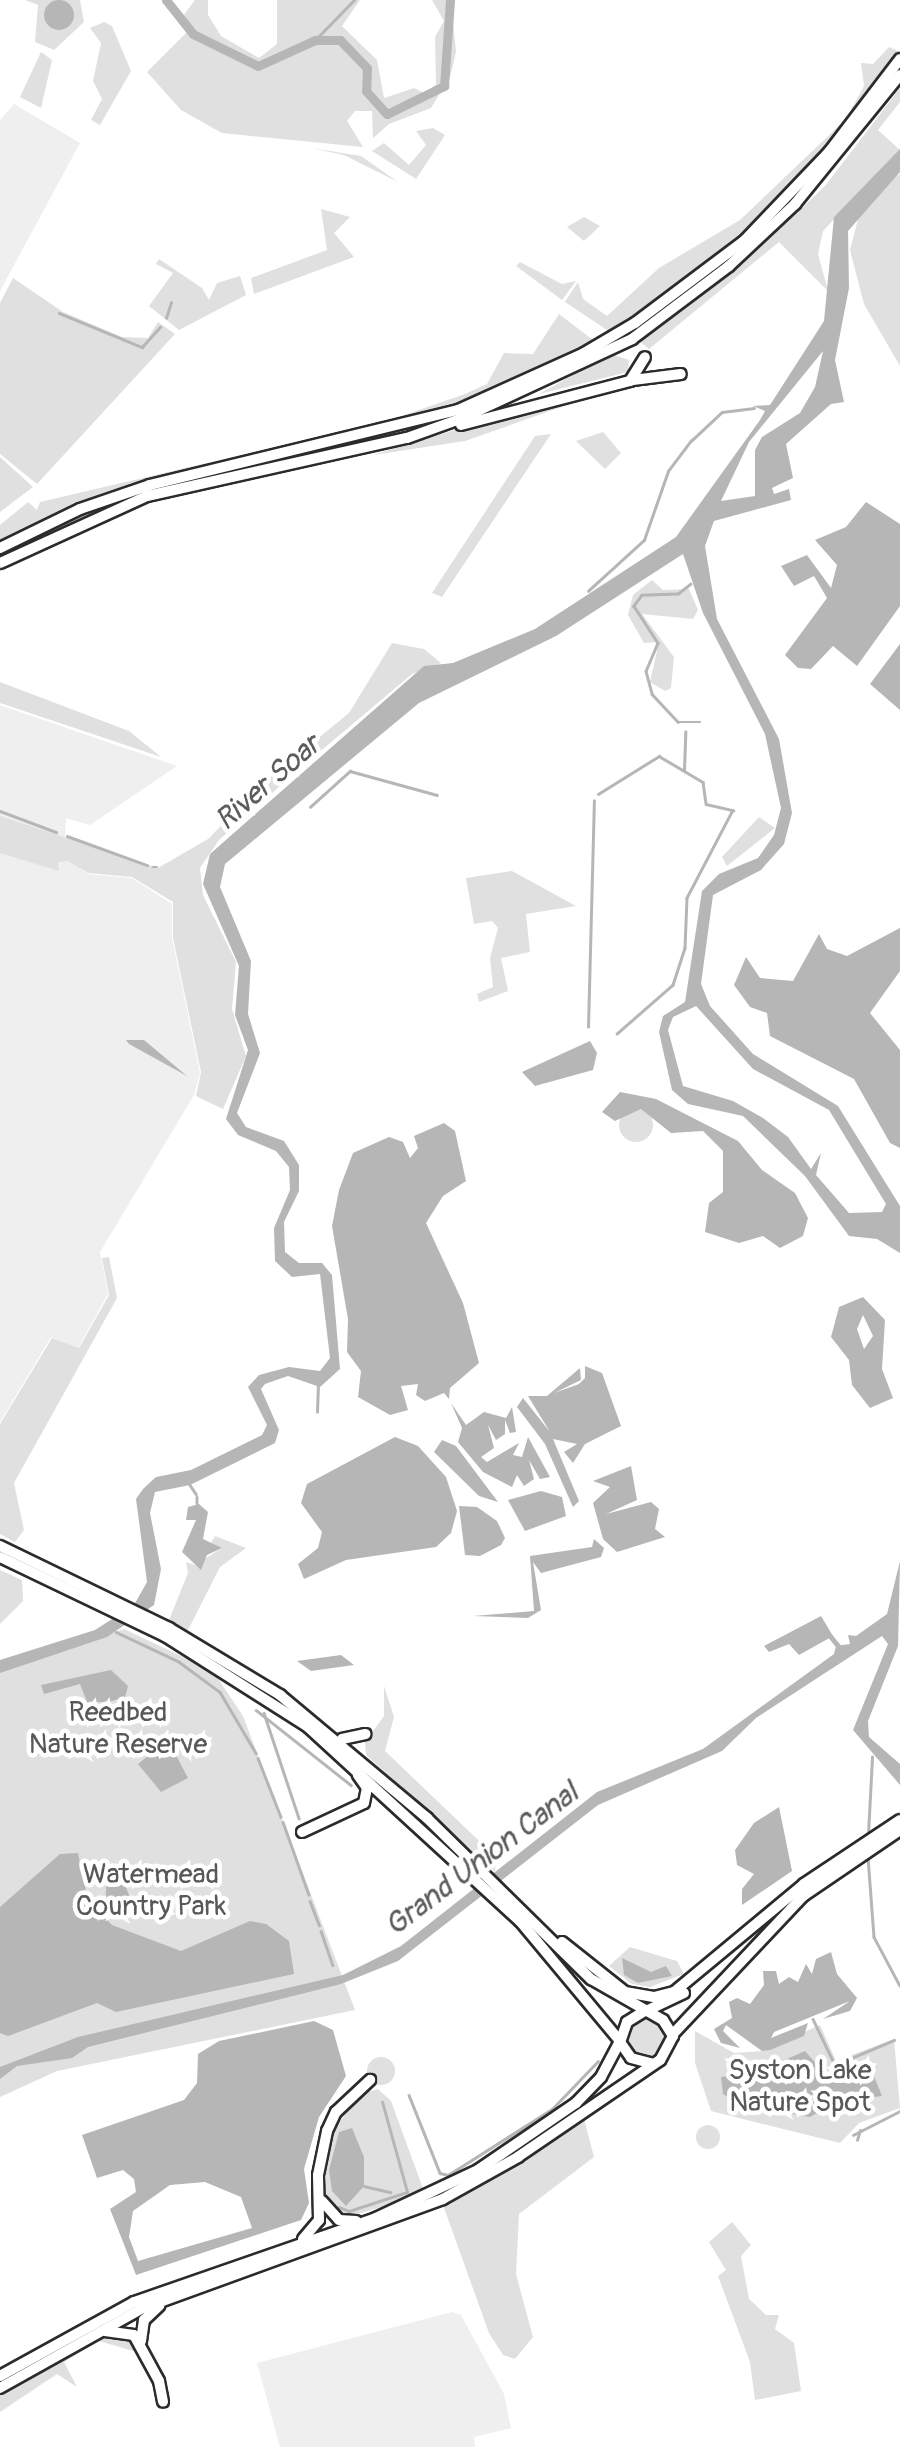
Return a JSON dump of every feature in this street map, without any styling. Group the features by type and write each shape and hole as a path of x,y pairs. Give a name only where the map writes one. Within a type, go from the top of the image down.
{"highway":[{"path":"639,328 796,190 900,59"},
{"path":"407,438 588,357 639,328 728,266 795,204 900,75"},
{"path":"0,548 80,509 150,485 458,410 588,357"},
{"path":"630,381 646,358"},
{"path":"0,563 147,496 407,438 630,381 681,374"},
{"path":"0,1546 234,1664 336,1737 498,1893 566,1971 631,2058 654,2064"},
{"path":"0,1557 103,1601"},
{"path":"167,1632 249,1684 323,1738 478,1874"},
{"path":"336,1737 365,1734 366,1762"},
{"path":"302,1832 358,1807 366,1796 364,1781 323,1738"},
{"path":"498,1893 611,1984 654,1997 687,1984 761,1921 900,1820"},
{"path":"877,1838 900,1830"},
{"path":"0,2388 76,2341 178,2295 444,2199 518,2158 654,2064 669,2050 673,2034 785,1913 861,1848"},
{"path":"522,1910 601,1988 663,2020 673,2034"},
{"path":"0,2376 104,2316 376,2218 440,2190 536,2134 590,2090 627,2022 692,1987 761,1921"},
{"path":"275,2252 313,2232 322,2200 318,2175 327,2131 336,2112 370,2080"},
{"path":"322,2200 338,2220 376,2218"},
{"path":"142,2347 144,2320 178,2295"},
{"path":"76,2341 116,2328 129,2331 159,2381 162,2402"},
{"path":"159,2381 173,2392"}],"shaded area":[{"path":"59,0 70,4 74,15 70,26 59,30 48,26 44,15 48,4"},
{"path":"14,104 80,143 0,291 0,120"},
{"path":"900,149 900,172 848,231 849,288 835,360 844,402 831,404 786,444 793,478 772,488 774,494 789,489 791,500 714,521 705,546 717,619 779,739 792,813 784,844 761,870 713,895 701,984 710,1006 753,1054 838,1106 900,1206 900,1253 877,1239 849,1236 805,1176 743,1116 688,1104 672,1090 659,1032 663,1016 685,1002 702,891 719,874 758,858 774,835 781,808 765,734 703,613 683,554 556,636 419,703 225,864 220,887 251,961 248,1014 260,1053 237,1113 246,1127 284,1141 299,1165 299,1191 284,1222 285,1252 299,1263 322,1263 332,1275 340,1369 320,1387 288,1376 265,1384 261,1389 279,1430 275,1443 190,1485 155,1492 150,1513 161,1569 154,1605 107,1637 0,1673 0,1660 95,1630 134,1605 147,1582 136,1499 143,1489 156,1477 191,1470 262,1435 267,1425 248,1387 259,1375 289,1367 320,1371 330,1358 320,1274 292,1277 275,1261 274,1228 290,1190 289,1167 276,1151 238,1135 226,1119 248,1050 235,1015 239,966 203,884 210,854 424,666 453,663 535,629 676,537 760,420 765,411 753,406 770,405 824,321 834,217","holes":["823,351 815,387 800,413 762,437 755,450 755,496 721,501 749,442","696,1006 753,1069 829,1110 886,1204 882,1212 849,1213 816,1175 821,1153 811,1169 788,1137 763,1118 733,1101 683,1086 668,1030 673,1017"]},
{"path":"866,502 900,524 900,606 857,666 833,646 811,669 798,668 785,655 827,598 814,576 794,586 781,566 807,555 831,588 837,565 815,540 846,527"},
{"path":"900,644 900,710 870,684"},
{"path":"0,705 177,766 90,825 66,818 64,857 88,874 132,878 172,904 172,938 200,1073 194,1095 100,1252 108,1294 78,1348 51,1337 0,1422"},
{"path":"900,928 900,971 870,1013 900,1050 900,1148 890,1143 854,1079 770,1036 767,1013 750,1007 734,985 746,957 760,978 793,981 819,934 827,949 847,956"},
{"path":"126,1040 144,1040 187,1076 129,1044"},
{"path":"590,1041 597,1053 593,1070 535,1086 522,1072"},
{"path":"620,1092 656,1099 738,1141 762,1170 795,1193 808,1218 803,1236 780,1248 763,1236 739,1243 705,1232 709,1203 723,1192 723,1151 703,1131 671,1133 641,1109 615,1121 602,1112"},
{"path":"444,1123 455,1131 466,1181 443,1196 426,1223 463,1303 479,1363 450,1388 449,1399 444,1393 425,1401 416,1395 418,1384 401,1386 408,1410 390,1415 358,1397 361,1371 347,1352 348,1319 332,1226 339,1190 353,1153 389,1137 403,1142 410,1158 418,1148 414,1136"},
{"path":"863,1297 885,1320 882,1369 893,1398 870,1408 852,1385 849,1360 831,1337 839,1307","holes":["863,1315 873,1336 864,1349 857,1329"]},
{"path":"585,1366 602,1373 621,1426 585,1444 573,1463 564,1452 577,1444 553,1439 579,1501 573,1507 545,1444 517,1407 523,1398 550,1432 528,1396 547,1396 580,1368 581,1380 554,1393 579,1384 585,1378"},
{"path":"451,1403 466,1425 484,1412 506,1418 512,1407 516,1432 510,1433 505,1420 505,1434 496,1440 488,1425 494,1448 481,1457 487,1462 519,1443 513,1455 522,1457 528,1437 550,1477 540,1479 529,1460 534,1479 524,1486 517,1475 512,1487 483,1472 458,1442 462,1428"},
{"path":"395,1437 418,1446 446,1477 457,1511 451,1533 436,1547 346,1560 304,1579 298,1564 318,1548 322,1532 301,1503 307,1484"},
{"path":"442,1440 456,1446 498,1502 479,1496 434,1452"},
{"path":"631,1466 637,1500 606,1514 651,1502 659,1509 655,1529 665,1537 617,1552 603,1539 593,1503 610,1487 593,1481"},
{"path":"541,1491 562,1497 566,1516 525,1531 508,1500"},
{"path":"199,1504 208,1512 203,1539 222,1548 207,1555 201,1570 182,1552 196,1520 186,1520 188,1507"},
{"path":"459,1506 477,1507 497,1521 505,1538 501,1545 480,1556 465,1555"},
{"path":"594,1539 604,1548 601,1557 541,1573 533,1562 541,1610 528,1618 473,1616 534,1611 530,1556 592,1547"},
{"path":"900,1561 898,1646 868,1721 869,1737 900,1764 900,1785 853,1730 888,1644 882,1636 756,1718 722,1751 598,1805 398,1961 341,1984 88,2047 72,2058 17,2066 0,2079 0,2067 78,2037 343,1975 401,1946 597,1792 703,1749 834,1654 836,1646 850,1644 848,1635 856,1636 887,1614"},
{"path":"821,1616 833,1636 799,1655 789,1644 769,1652 764,1646"},
{"path":"341,1655 354,1665 311,1671 297,1661"},
{"path":"111,1670 128,1686 125,1697 109,1702 87,1702 80,1684 44,1694 41,1685"},
{"path":"168,1740 188,1778 161,1792 138,1764"},
{"path":"779,1807 792,1871 742,1905 742,1889 754,1874 737,1865 735,1850 754,1823"},
{"path":"78,1853 88,1901 112,1925 181,1951 250,1921 266,1924 289,1941 294,1974 116,2012 97,2003 8,2036 0,2033 0,1907 60,1854"},
{"path":"97,1860 123,1880 135,1910 131,1916 116,1915 105,1902 107,1877"},
{"path":"831,1952 837,1974 857,1998 850,2011 823,2019 850,2001 774,2032 771,2038 808,2023 804,2036 770,2050 762,2051 726,2025 723,2031 740,2048 721,2043 714,2029 732,2018 729,2002 737,1998 750,2004 764,1985 763,1971 776,1971 779,1984 789,1977 798,1982 806,1964 812,1974 816,1959"},
{"path":"622,1958 651,1972 666,1966 672,1976 638,1983 624,1975"},
{"path":"314,2021 333,2030 346,2076 319,2117 304,2169 309,2203 301,2220 136,2275 110,2209 136,2192 134,2179 123,2170 97,2178 82,2135 184,2100 197,2083 198,2054 219,2041","holes":["205,2182 241,2197 252,2228 138,2261 129,2237 133,2211 170,2185"]},
{"path":"805,2051 830,2079 870,2066 882,2096 837,2102 810,2117 741,2105 723,2094 721,2077 758,2072"},
{"path":"352,2128 364,2157 364,2186 346,2206 332,2191 329,2170 339,2132"},
{"path":"452,2312 461,2315 504,2394 511,2428 474,2437 475,2447 280,2447 257,2363"}],"green space":[{"path":"25,0 80,0 84,22 54,50 35,42 38,5"},
{"path":"195,0 208,0 208,15 221,36 259,58 277,44 277,0 360,0 342,26 377,60 384,98 414,88 426,94 436,84 435,37 444,21 432,0 451,0 456,52 450,77 431,108 389,124 373,138 372,111 355,111 347,121 363,147 222,133 181,110 147,72 191,28 183,16"},
{"path":"104,22 112,26 131,71 100,125 91,120 102,99 93,81 101,43 90,28"},
{"path":"889,47 900,52 860,109 750,231 610,332 565,302 578,282 583,299 607,316 659,268 740,220 846,119 864,86 861,63 873,64"},
{"path":"41,52 52,60 41,108 20,97"},
{"path":"900,88 900,102 878,130 900,150 823,231 818,254 828,291 779,242 649,349 638,340 753,254 825,186"},
{"path":"433,128 445,135 416,179 372,151 384,143 409,165 426,145 416,131"},
{"path":"311,148 361,156 398,182 344,155"},
{"path":"900,174 900,366 864,304 850,250 864,196"},
{"path":"321,209 350,217 334,233 354,257 254,294 251,278 327,250"},
{"path":"584,217 600,226 584,241 567,227"},
{"path":"159,259 202,288 209,300 217,283 240,276 246,295 179,330 149,306 173,273 156,264"},
{"path":"520,262 562,284 576,281 562,300 516,266"},
{"path":"13,278 63,312 122,337 148,338 158,322 175,334 37,484 0,454 0,303"},
{"path":"559,314 597,343 456,407 114,490 0,545 0,525 28,502 37,510 40,502 387,421 465,394 487,384 504,353 533,354"},
{"path":"611,354 629,360 628,372 539,394"},
{"path":"627,384 465,441 373,455 547,402"},
{"path":"485,407 388,437 175,484 89,515 0,559 0,552 85,512 153,488"},
{"path":"603,432 621,453 605,469 576,441"},
{"path":"551,434 442,597 432,593 535,436"},
{"path":"0,457 33,487 0,512"},
{"path":"652,580 663,590 689,589 698,610 693,619 642,614 674,657 671,688 665,691 650,682 659,642 644,643 628,615 633,595"},
{"path":"392,643 424,649 441,663 412,674 297,771 219,840 200,868 203,895 236,962 232,1009 246,1056 223,1109 196,1096 201,1072 173,938 173,902 132,877 88,873 68,861 58,862 59,871 0,853 0,816 158,868 208,839 260,786 349,713"},
{"path":"0,682 129,731 161,757 0,703"},
{"path":"759,817 775,828 727,866 722,857"},
{"path":"512,871 576,906 526,914 530,952 501,958 508,991 479,1002 477,994 493,987 490,958 498,928 492,921 474,924 466,878"},
{"path":"636,1108 648,1113 653,1125 648,1137 636,1142 624,1137 619,1125 624,1113"},
{"path":"109,1257 117,1298 14,1483 24,1530 15,1542 0,1534 0,1424 52,1338 79,1348 109,1295 102,1258"},
{"path":"215,1536 246,1548 220,1567 187,1632 169,1620 188,1573 186,1562 195,1565 222,1548 210,1545"},
{"path":"0,1570 22,1580 23,1601 0,1624"},
{"name":"Watermead Country Park","path":"124,1629 213,1671 243,1716 355,2010 57,2071 0,2097 0,1671"},
{"path":"384,1686 394,1717 385,1751 496,1857 495,1872 366,1755 365,1742 384,1716"},
{"path":"630,1947 677,1961 684,1974 650,1987 632,1984 609,1966"},
{"path":"645,2019 658,2025 664,2038 658,2051 645,2057 632,2051 626,2038 632,2025"},
{"name":"Syston Lake Nature Spot","path":"820,2025 836,2061 894,2039 900,2108 859,2123 840,2143 711,2111 695,2063 695,2031 734,2053 762,2051"},
{"path":"381,2057 391,2061 395,2071 391,2081 381,2085 371,2081 367,2071 371,2061"},
{"path":"378,2089 391,2101 425,2194 344,2218 324,2196 328,2138 360,2094"},
{"path":"583,2115 594,2157 519,2214 516,2274 533,2337 515,2359 503,2355 489,2333 443,2205"},
{"path":"708,2125 720,2137 708,2149 696,2137"},
{"path":"732,2222 751,2245 741,2256 749,2299 766,2315 779,2315 775,2329 794,2343 801,2391 755,2400 750,2362 718,2276 726,2270 709,2242"},
{"path":"106,2331 129,2331 140,2353 99,2341 64,2362 77,2387 57,2374 0,2412 0,2388"}],"waterway":[{"path":"166,0 193,34 258,66 315,40 340,40 367,68 366,91 387,114 444,86 450,0"},
{"path":"315,40 354,0"},
{"path":"166,318 171,303"},
{"path":"59,313 142,347 160,327"},
{"path":"588,591 644,540 668,471 691,441 722,412 754,408"},
{"path":"691,584 678,594 642,595 634,606 658,643 646,671 652,694 678,722 700,722"},
{"path":"684,770 685,732"},
{"path":"598,794 659,756 703,782 706,804 733,810 687,898 685,948 673,985 617,1034"},
{"path":"310,807 350,771 437,795"},
{"path":"588,1027 594,801"},
{"path":"0,811 56,832"},
{"path":"67,836 147,865"},
{"path":"317,1412 318,1384"},
{"path":"190,1485 196,1494"},
{"path":"197,1497 197,1503"},
{"path":"116,1632 178,1661 220,1692 256,1753"},
{"path":"830,1636 839,1647"},
{"path":"256,1710 351,1785"},
{"path":"264,1713 299,1818"},
{"path":"868,1834 872,1757"},
{"path":"258,1758 281,1817"},
{"path":"283,1822 309,1895"},
{"path":"868,1857 874,1937 900,1986"},
{"path":"310,1901 319,1925"},
{"path":"321,1931 333,1965"},
{"path":"813,2019 835,2065 894,2040"},
{"path":"409,2095 440,2173 448,2175 552,2109 598,2061"},
{"path":"339,2207 349,2211 407,2192 382,2102"},
{"path":"853,2135 900,2111"},
{"path":"857,2140 860,2130"},
{"path":"364,2186 390,2192"}],"water label":[{"name":"River Soar","path":"268,783"},
{"name":"Grand Union Canal","path":"482,1860"}],"park label":[{"name":"Reedbed Nature Reserve","path":"118,1729"}]}
